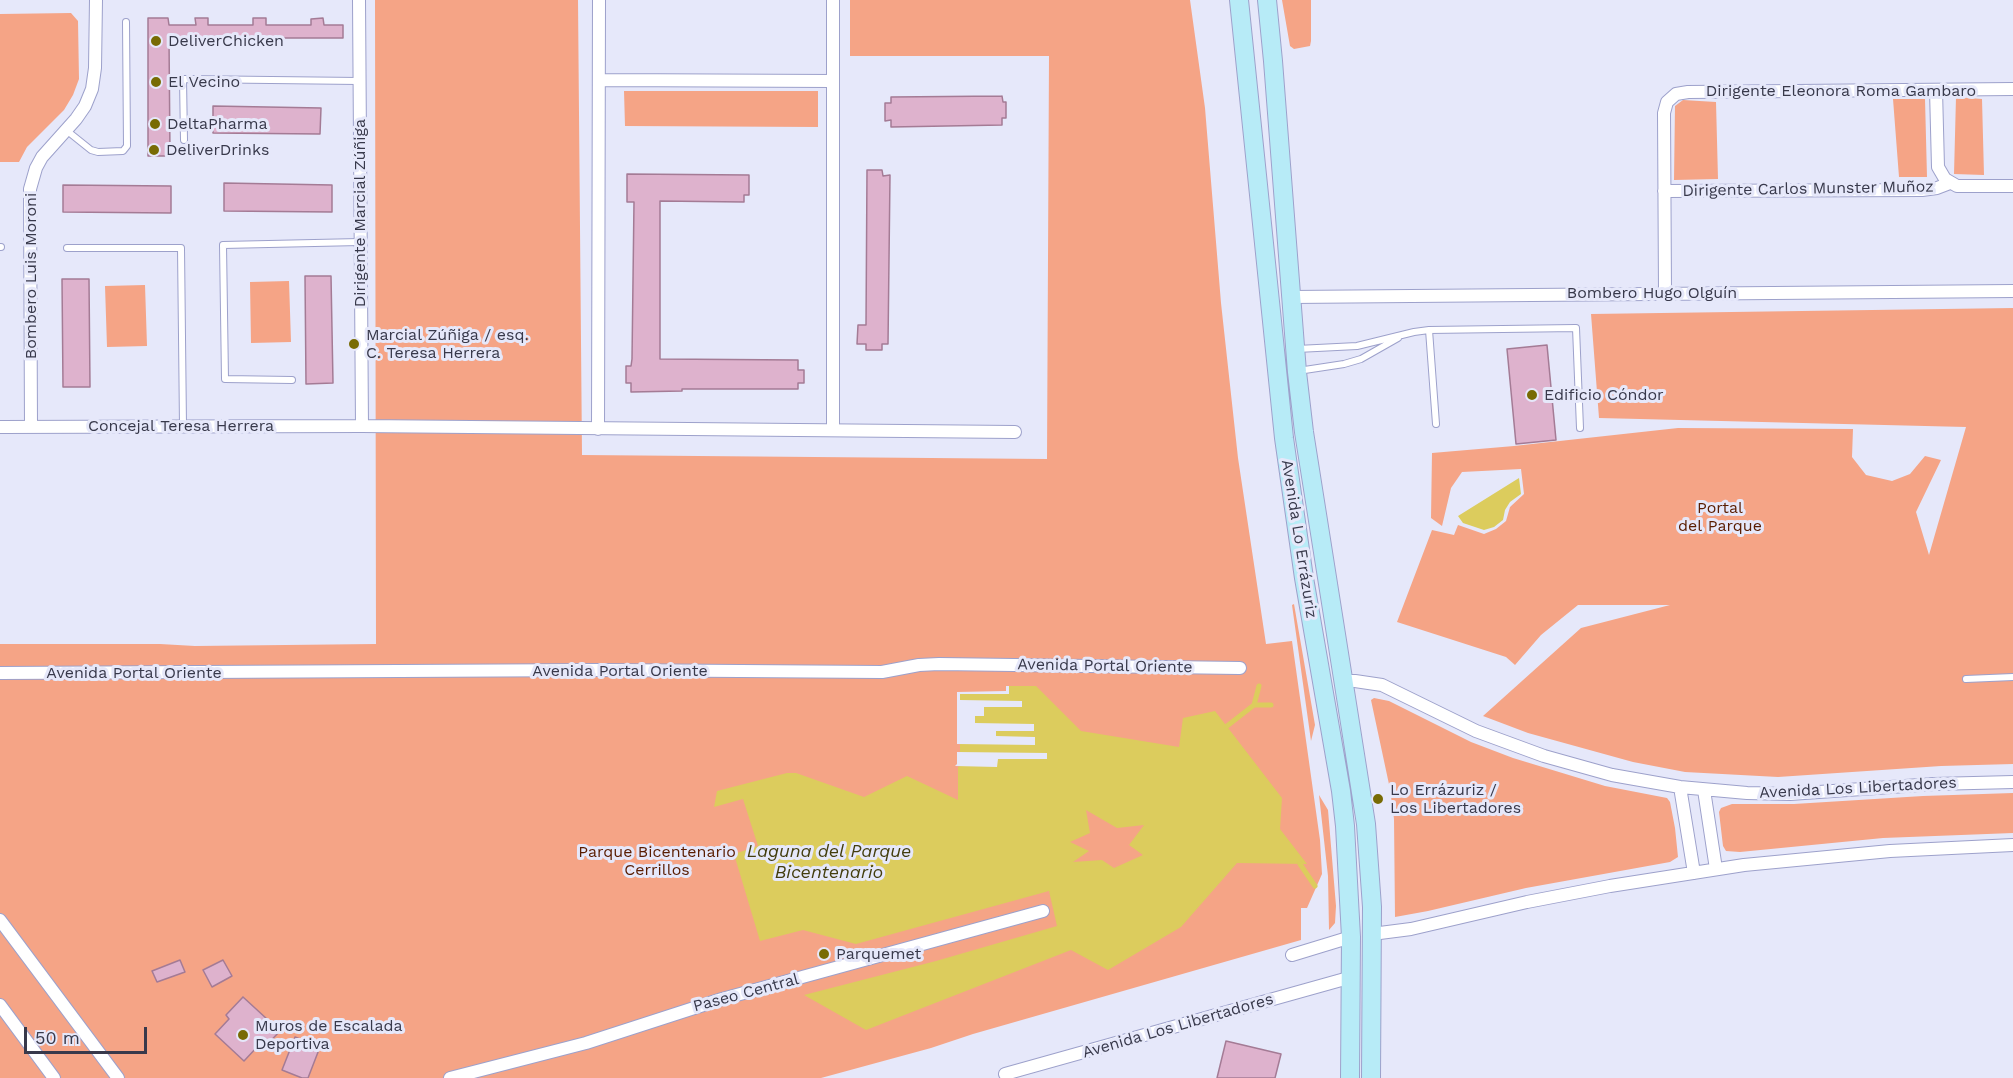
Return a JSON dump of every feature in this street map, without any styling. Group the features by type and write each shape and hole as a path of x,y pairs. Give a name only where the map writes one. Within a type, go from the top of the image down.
{"main road":[{"name":"Avenida Lo Errázuriz","path":"1239,0 1280,399 1304,578 1341,791 1348,856 1352,938 1350,1078"},
{"name":"Avenida Lo Errázuriz","path":"1267,0 1297,372 1312,487 1366,824 1372,934 1371,1078"}],"street":[{"name":"Bombero Luis Moroni","path":"31,427 30,189 39,163 85,106 92,89 95,68 96,0"},
{"name":"Dirigente Marcial Zúñiga","path":"359,0 362,426"},
{"path":"598,429 599,0"},
{"path":"832,430 833,0"},
{"path":"599,80 833,81"},
{"name":"Dirigente Eleonora Roma Gambaro","path":"1664,191 1664,113 1665,107 1676,94 1688,92 2013,89"},
{"path":"1935,90 1938,167 1944,179 1950,183"},
{"name":"Dirigente Carlos Munster Muñoz","path":"1664,191 1922,190 1950,183 1964,186 2013,186"},
{"path":"1664,191 1665,293"},
{"name":"Bombero Hugo Olguín","path":"1291,297 2013,291"},
{"name":"Concejal Teresa Herrera","path":"0,427 362,426 1015,432"},
{"name":"Avenida Portal Oriente","path":"0,673 598,670 882,672 939,664 1240,668"},
{"name":"Avenida Los Libertadores","path":"1343,681 1382,685 1476,731 1544,756 1612,775 1680,788 1790,794 1934,784 2013,782"},
{"path":"1680,788 1694,873"},
{"path":"1704,790 1716,869"},
{"path":"1372,934 1411,928 1610,886 1716,869 1869,852 2013,844"},
{"name":"Paseo Central","path":"450,1078 586,1043 722,999 1043,911"},
{"path":"0,920 118,1078"},
{"path":"1292,956 1352,938"},
{"name":"Avenida Los Libertadores","path":"1005,1076 1352,977"},
{"path":"0,1005 54,1078"}],"lane":[{"path":"66,130 91,150 98,152 123,151 127,146 126,21"},
{"path":"184,140 183,79 359,81"},
{"path":"292,380 225,379 223,245 360,242"},
{"path":"67,248 181,248 183,426"},
{"path":"1295,349 1357,345 1428,330 1576,328 1580,428"},
{"path":"1428,330 1436,424"},
{"path":"1297,372 1362,359 1401,336"},
{"path":"1966,679 2013,677"}],"green space":[{"name":"Parque Bicentenario Cerrillos","path":"375,0 578,0 582,455 1047,459 1049,56 850,56 850,0 1190,0 1205,108 1221,303 1238,458 1266,644 1292,641 1320,840 1322,874 1307,908 1301,908 1301,940 821,1078 0,1078 0,644 195,646 376,644"},
{"path":"1282,0 1311,0 1310,46 1294,49 1290,46"},
{"path":"71,13 78,21 79,79 73,95 64,110 27,147 19,162 0,162 0,14"},
{"path":"624,91 818,91 818,127 625,126"},
{"path":"1956,97 1982,99 1984,175 1954,174"},
{"path":"1893,99 1925,99 1927,177 1899,177"},
{"path":"1683,100 1716,102 1718,179 1674,180 1675,106"},
{"path":"289,281 291,342 251,343 250,282"},
{"path":"145,285 147,346 107,347 105,286"},
{"name":"Portal del Parque","path":"2013,308 2013,764 1941,766 1778,777 1685,772 1633,762 1528,733 1483,716 1581,628 1670,605 1578,605 1541,635 1515,665 1506,657 1397,622 1432,530 1454,535 1458,525 1484,534 1496,529 1506,521 1510,507 1524,494 1521,469 1462,472 1451,488 1442,526 1431,518 1432,453 1678,428 1853,429 1852,457 1866,475 1892,481 1910,474 1925,456 1941,460 1916,512 1929,555 1966,427 1599,418 1591,314"},
{"path":"1294,604 1315,725 1311,741 1292,605"},
{"path":"1374,698 1389,701 1471,742 1513,758 1605,786 1667,798 1670,802 1675,828 1678,857 1670,862 1526,888 1395,917 1394,819 1371,700"},
{"path":"2013,793 2013,833 1883,838 1740,852 1726,851 1723,846 1719,812 1721,808 1732,804 1794,804"},
{"path":"1319,795 1328,810 1336,906 1335,923 1329,930 1328,876"}],"water":[{"path":"1519,478 1521,494 1510,502 1503,520 1494,527 1484,530 1463,523 1458,516"},
{"name":"Laguna del Parque Bicentenario","path":"1009,686 1036,686 1081,731 1179,747 1183,718 1215,711 1282,798 1280,829 1307,864 1237,863 1181,927 1108,970 1071,950 866,1030 804,995 936,961 1057,926 1049,891 856,944 803,930 760,941 734,854 758,846 743,799 714,807 717,791 787,773 796,773 864,797 907,776 958,800 960,694 1008,694","holes":["1086,810 1117,828 1144,825 1129,845 1143,855 1114,868 1102,860 1073,862 1089,851 1070,842 1090,833"]}],"pier":[{"path":"1006,686 1009,686 1009,694 960,694 960,700 1022,701 1022,707 984,707 984,716 975,716 975,723 1034,724 1034,731 996,731 996,736 1035,737 1035,745 957,744 957,692 1006,691"},
{"path":"957,752 1047,753 1047,759 998,759 997,767 955,766"}],"building":[{"path":"148,18 168,18 169,25 196,25 195,18 208,18 208,25 253,25 253,18 266,18 266,25 311,25 311,19 323,18 324,25 343,25 343,38 169,38 170,156 148,156"},
{"path":"1002,96 1003,102 1006,102 1006,118 1002,118 1002,125 891,127 891,120 885,121 885,103 891,103 891,97"},
{"path":"213,106 321,108 320,134 213,133"},
{"path":"867,170 882,170 883,176 890,175 888,344 882,344 882,350 866,350 866,344 857,344 858,325 866,325"},
{"path":"627,174 749,175 749,195 744,195 744,202 660,201 660,359 798,360 798,370 804,370 804,383 798,383 798,389 682,389 682,391 631,392 631,383 626,383 626,366 631,366 632,359 634,202 627,202"},
{"path":"224,183 332,185 332,212 224,211"},
{"path":"63,185 171,186 171,213 63,212"},
{"path":"305,276 331,276 333,383 306,384"},
{"path":"62,279 89,279 90,387 63,387"},
{"name":"Edificio Cóndor","path":"1547,345 1556,440 1516,444 1507,349"},
{"path":"180,960 185,972 157,982 152,971"},
{"path":"223,960 232,976 212,987 203,970"},
{"path":"243,997 280,1031 262,1050 258,1046 244,1061 215,1034 229,1019 226,1015"},
{"path":"295,1037 320,1047 308,1078 282,1070"},
{"path":"1226,1041 1281,1054 1275,1078 1217,1078"}],"waterway":[{"path":"1227,726 1254,705 1259,686"},
{"path":"1254,705 1271,705"},
{"path":"1300,864 1315,886"}],"place":[{"name":"DeliverChicken","path":"156,41"},
{"name":"El Vecino","path":"156,82"},
{"name":"DeltaPharma","path":"155,124"},
{"name":"DeliverDrinks","path":"154,150"},
{"name":"Marcial Zúñiga / esq. C. Teresa Herrera","path":"354,344"},
{"name":"Edificio Cóndor","path":"1532,395"},
{"name":"Lo Errázuriz / Los Libertadores","path":"1378,799"},
{"name":"Parquemet","path":"824,954"},
{"name":"Muros de Escalada Deportiva","path":"243,1035"}]}
